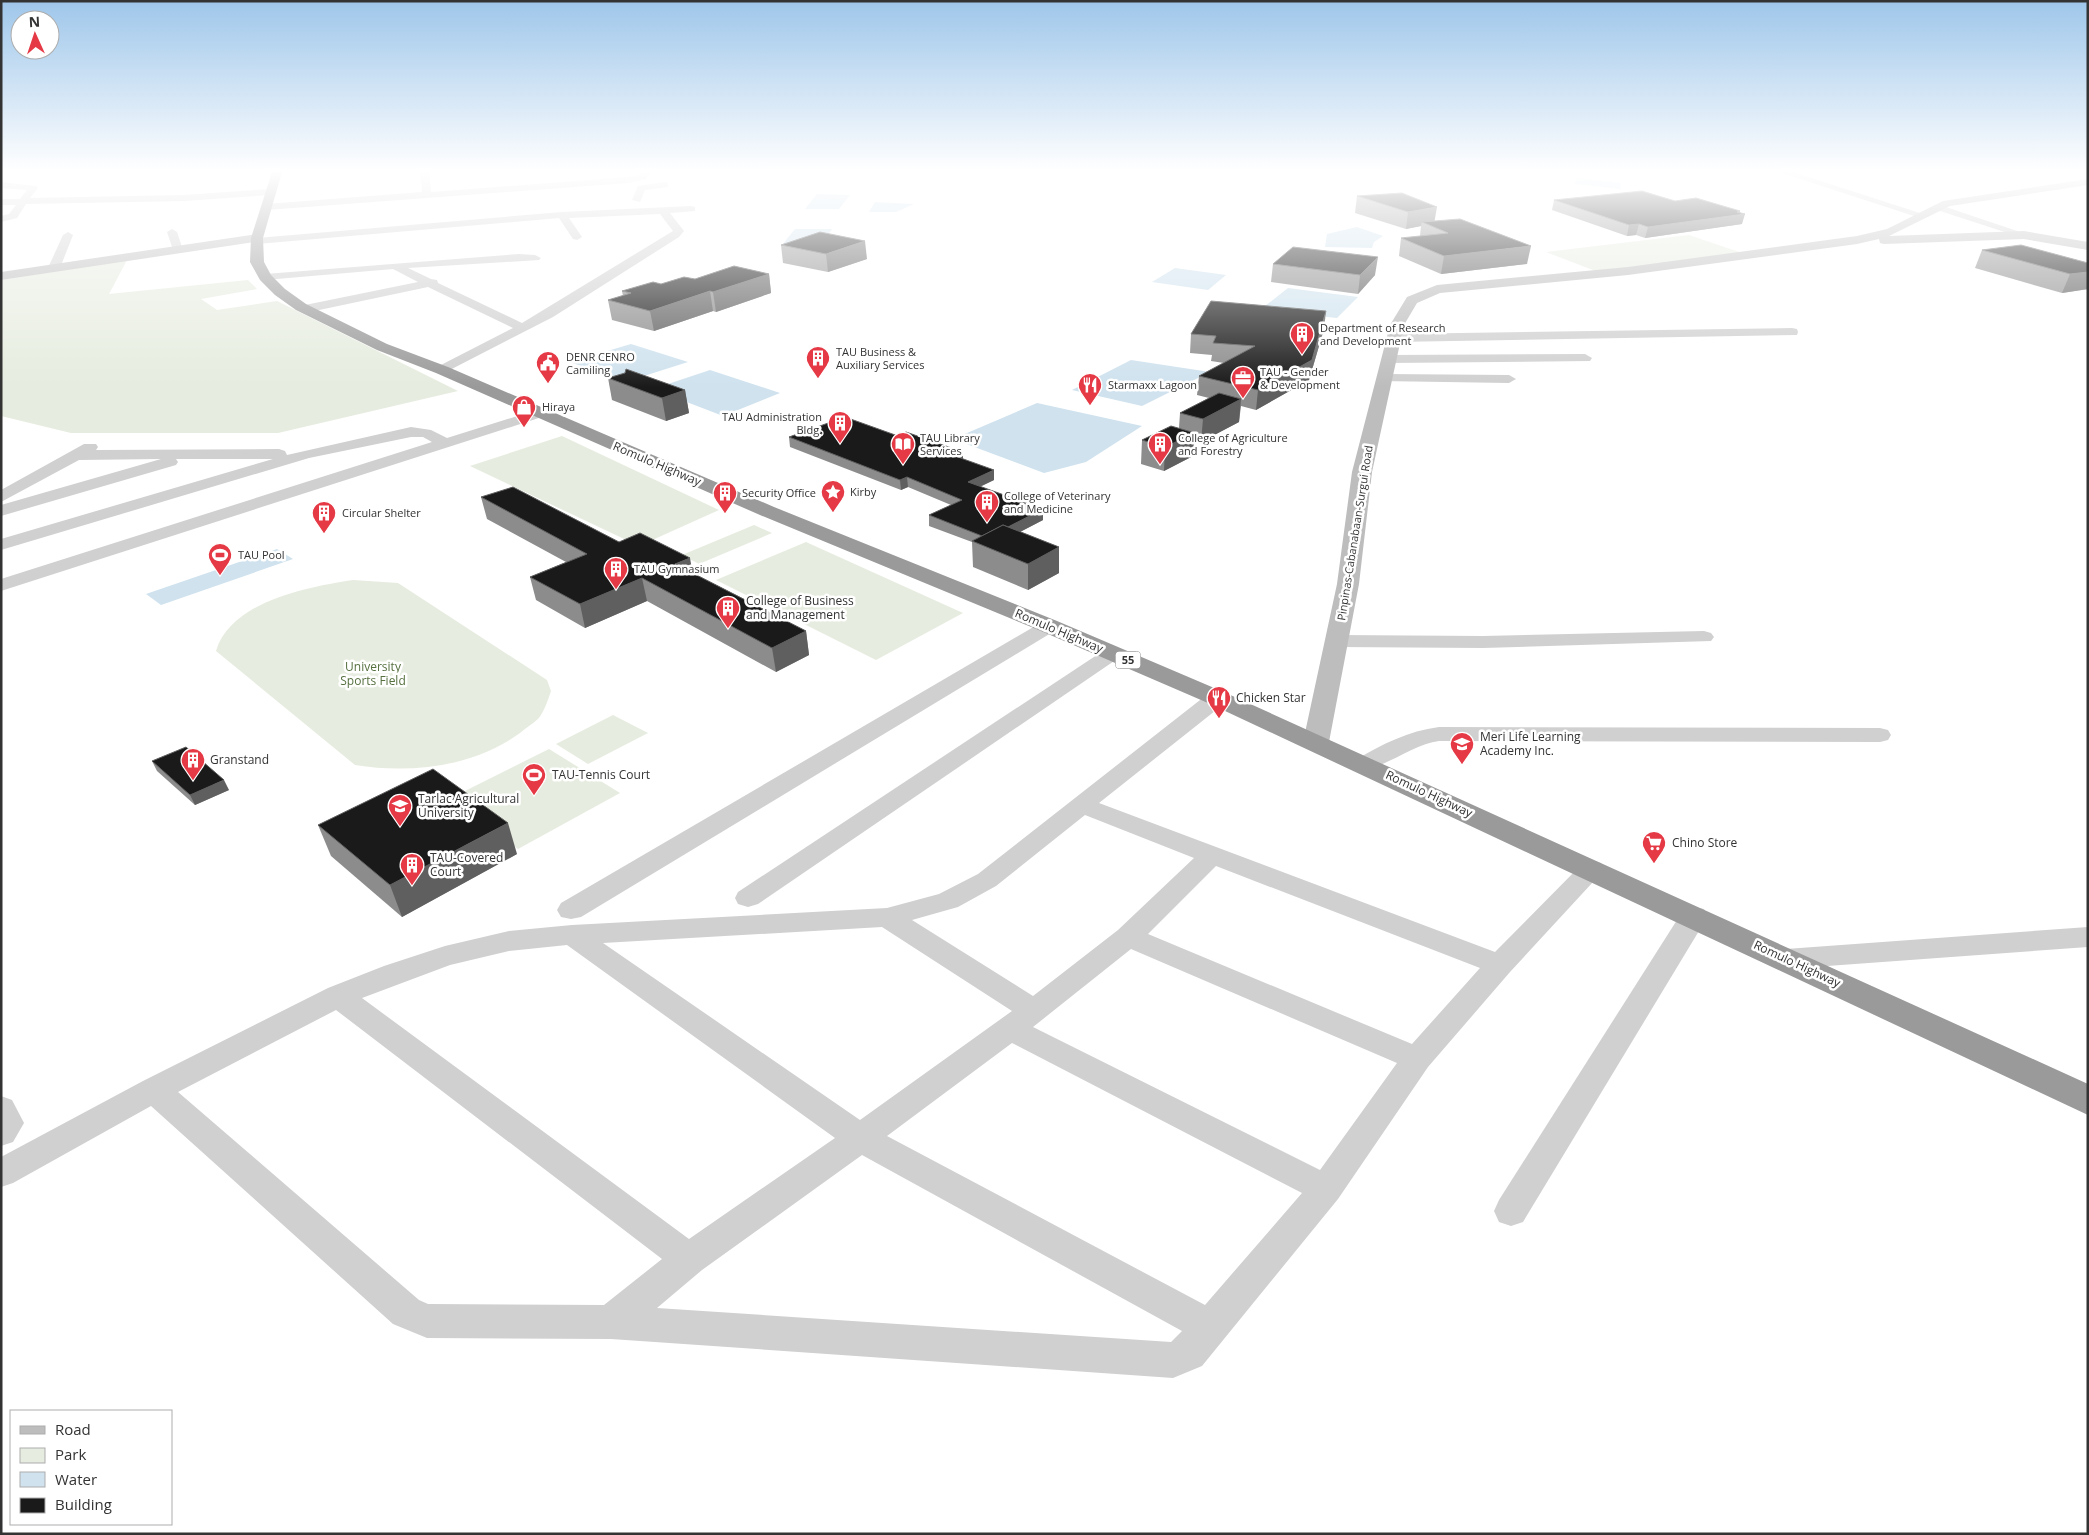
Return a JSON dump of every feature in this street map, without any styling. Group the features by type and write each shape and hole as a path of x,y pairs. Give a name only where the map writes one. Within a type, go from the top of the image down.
{"highway":[{"name":"Romulo Highway","path":"257,244 257,262 266,278 288,299 382,347 442,370 801,526 1049,626 1217,698 1365,764 2088,1100"}],"street":[{"path":"54,268 64,244"},
{"path":"176,244 178,250"},
{"path":"1,276 224,244"},
{"path":"442,370 521,327 550,314 662,244"},
{"name":"Pinpinas-Cabanabaan-Surgui Road","path":"1316,742 1348,584 1362,472 1397,325 1412,300 1437,289 1628,272 1832,244"},
{"path":"2074,244 2088,246"},
{"path":"266,278 371,262 393,265 479,256 535,258"},
{"path":"393,265 433,282 521,327"},
{"path":"305,309 433,282"},
{"path":"1394,338 1792,332"},
{"path":"1389,358 1585,358"},
{"path":"1385,378 1509,379"},
{"path":"1,585 540,413"},
{"path":"1,545 306,454 411,432 426,432 446,443"},
{"path":"1,497 96,444"},
{"path":"1,511 196,454"},
{"path":"77,455 306,454"},
{"path":"1,1173 154,1090 338,996 394,973 446,956 509,941 572,922 1049,626"},
{"path":"1337,641 1474,642 1704,637"},
{"path":"748,898 1114,654"},
{"path":"572,922 887,917 948,900 987,880 1083,806 1217,698"},
{"path":"1365,764 1420,736 1439,734 1880,735"},
{"path":"1083,806 1500,965"},
{"path":"611,1322 689,1259 1022,1020 1128,937 1212,855"},
{"path":"154,1090 406,1312 427,1321 611,1322 1173,1360 1188,1353 1326,1189 1417,1059 1500,965 1592,869"},
{"path":"1511,1211 1694,916"},
{"path":"887,917 1022,1020 1326,1189"},
{"path":"572,922 860,1138 1210,1327"},
{"path":"1128,937 1417,1059"},
{"path":"1786,959 2088,937"},
{"path":"338,996 689,1259"},
{"path":"1,1109 8,1123 1,1133"}],"green space":[{"path":"1616,244 1714,244 1745,254 1598,272 1546,252"},
{"path":"127,260 109,294 248,280 257,289 201,299 217,310 277,301 458,391 278,433 71,433 1,416 1,280"},
{"path":"562,436 719,510 639,546 470,466"},
{"path":"754,525 772,533 699,564 682,555"},
{"path":"806,542 963,613 876,660 716,580"},
{"name":"University Sports Field","path":"353,580 398,583 547,680 551,691 540,716 536,721 502,745 462,760 441,765 398,769 355,765 216,651 224,634 237,620 254,608 294,592"},
{"path":"613,715 648,733 588,764 556,744"},
{"name":"TAU-Tennis Court","path":"549,749 620,793 518,849 449,799"}],"water":[{"path":"783,244 822,244 821,245 782,245"},
{"path":"1326,244 1373,244 1372,248 1325,247"},
{"path":"1175,268 1226,275 1208,290 1152,282"},
{"path":"1288,288 1358,297 1337,318 1260,310"},
{"path":"631,344 688,362 625,382 570,362"},
{"path":"1131,360 1210,372 1142,406 1072,390"},
{"path":"710,370 780,393 723,416 653,389"},
{"path":"1037,403 1142,426 1086,462 1044,473 953,439"},
{"name":"TAU Pool","path":"277,549 293,559 161,605 146,594"}],"building":[{"path":"785,244 857,244 826,254 781,245"},
{"path":"1414,244 1525,244 1531,246 1444,256"},
{"path":"2021,245 2088,263 2088,272 2070,274 1982,250"},
{"path":"1293,247 1378,257 1360,275 1273,264"},
{"path":"734,266 769,274 650,311 608,300 631,293 622,291 653,282 661,284 684,277 695,279"},
{"path":"1211,301 1326,311 1312,360 1258,390 1199,376 1255,346 1213,343 1216,336 1191,334"},
{"path":"626,369 685,390 662,398 608,378 625,373"},
{"path":"1219,393 1241,399 1203,419 1180,413"},
{"path":"845,417 898,436 906,432 963,452 955,456 994,470 968,482 1043,509 1008,527 1003,525 982,536 929,515 962,500 907,477 900,480 789,437"},
{"path":"1171,426 1195,433 1165,447 1142,440"},
{"path":"513,487 619,542 640,533 690,558 675,564 806,631 772,648 642,578 580,604 530,577 587,554 481,497"},
{"path":"1003,525 1059,547 1028,564 972,541"},
{"name":"Granstand","path":"186,747 224,780 190,795 152,761"},
{"path":"433,769 508,823 390,885 318,825"}],"place":[{"name":"Department of Research and Development","path":"1302,355"},
{"name":"TAU Business & Auxiliary Services","path":"818,379"},
{"name":"DENR CENRO Camiling","path":"548,384"},
{"name":"TAU - Gender & Development","path":"1243,399"},
{"name":"Starmaxx Lagoon","path":"1090,406"},
{"name":"Hiraya","path":"524,428"},
{"name":"TAU Administration Bldg.","path":"840,444"},
{"name":"TAU Library Services","path":"903,465"},
{"name":"College of Agriculture and Forestry","path":"1160,465"},
{"name":"Kirby","path":"833,513"},
{"name":"Security Office","path":"725,514"},
{"name":"College of Veterinary and Medicine","path":"987,523"},
{"name":"Circular Shelter","path":"324,534"},
{"name":"TAU Pool","path":"220,576"},
{"name":"TAU Gymnasium","path":"616,590"},
{"name":"College of Business and Management","path":"728,629"},
{"name":"Chicken Star","path":"1219,719"},
{"name":"Meri Life Learning Academy Inc.","path":"1462,765"},
{"name":"Granstand","path":"193,781"},
{"name":"TAU-Tennis Court","path":"534,796"},
{"name":"Tarlac Agricultural University","path":"400,827"},
{"name":"Chino Store","path":"1654,864"},
{"name":"TAU-Covered Court","path":"412,886"}]}
